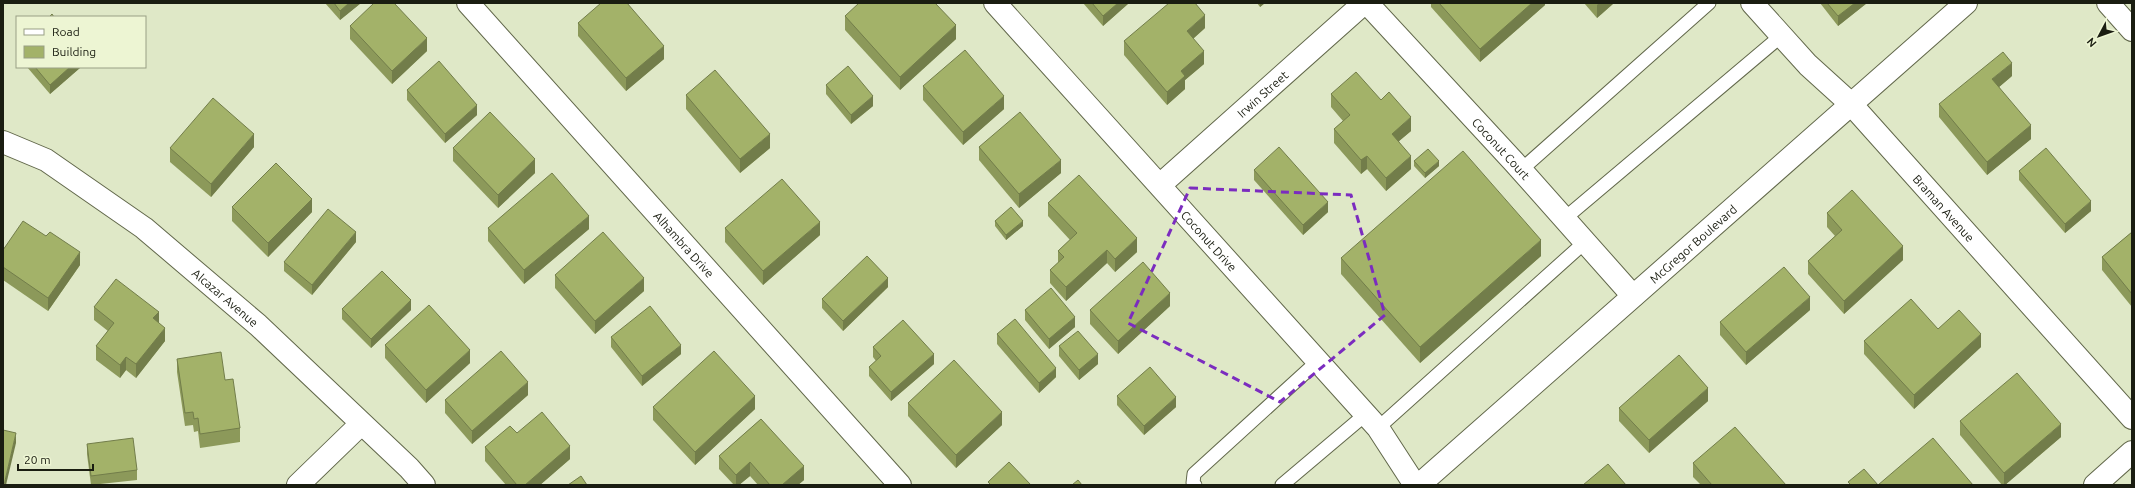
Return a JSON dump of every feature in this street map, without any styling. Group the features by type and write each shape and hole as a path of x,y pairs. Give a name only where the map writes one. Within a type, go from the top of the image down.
{"street":[{"name":"Alhambra Drive","path":"468,3 900,485"},
{"name":"Coconut Drive","path":"995,3 1372,421 1415,485"},
{"name":"Irwin Street","path":"1160,185 1364,3"},
{"name":"Coconut Court","path":"1367,3 1521,170 1633,296"},
{"name":"Braman Avenue","path":"1752,3 1808,65 1851,104 2132,418"},
{"name":"McGregor Boulevard","path":"1419,485 1966,3"},
{"path":"2108,3 2132,30"},
{"name":"Alcazar Avenue","path":"3,142 46,160 144,228 258,325 409,468 424,485"},
{"path":"298,485 361,424"},
{"path":"2095,485 2132,452"}],"lane":[{"path":"1521,170 1709,3"},
{"path":"1564,219 1781,36"},
{"path":"1282,485 1372,421 1585,242"},
{"path":"1195,485 1193,482 1194,474 1318,360"}],"highlighted area":[{"path":"1190,188 1351,195 1385,315 1280,402 1128,323"}],"building":[{"path":"334,3 349,3 340,11"},
{"path":"374,3 394,3 427,38 392,71 350,26"},
{"path":"601,3 627,3 664,46 626,78 578,23"},
{"path":"859,3 935,3 956,25 900,77 845,16"},
{"path":"1092,3 1118,3 1103,16"},
{"path":"1169,3 1195,3 1205,15 1187,31 1204,51 1181,71 1185,76 1167,92 1124,41"},
{"path":"1439,3 1532,3 1480,49"},
{"path":"1827,3 1855,3 1838,16"},
{"path":"965,50 1004,96 963,132 923,86"},
{"path":"2003,52 2012,63 1992,79 2031,125 1987,162 1939,104"},
{"path":"439,61 477,105 445,134 407,90"},
{"path":"848,66 873,96 851,115 826,85"},
{"path":"36,68 69,68 50,85"},
{"path":"715,70 770,134 740,159 686,95"},
{"path":"1356,72 1381,100 1389,92 1411,117 1392,134 1411,156 1386,178 1367,156 1361,160 1334,129 1350,115 1331,94"},
{"path":"213,98 254,134 211,184 170,148"},
{"path":"490,112 535,159 498,195 453,148"},
{"path":"1020,112 1061,160 1019,194 979,147"},
{"path":"1279,147 1328,202 1303,225 1254,170"},
{"path":"2046,148 2091,201 2065,224 2019,171"},
{"path":"1428,149 1439,161 1425,173 1414,161"},
{"path":"1463,151 1541,240 1420,347 1341,258"},
{"path":"276,163 312,199 268,243 232,207"},
{"path":"552,173 589,216 524,270 488,228"},
{"path":"1079,175 1137,238 1115,259 1107,250 1066,287 1050,270 1064,257 1058,251 1077,233 1048,203"},
{"path":"782,179 820,222 763,271 725,228"},
{"path":"1852,190 1903,246 1844,301 1808,261 1842,230 1827,213"},
{"path":"1011,207 1023,221 1006,235 995,221"},
{"path":"328,209 356,232 312,285 284,262"},
{"path":"23,221 46,236 50,232 80,252 48,298 3,267 3,250"},
{"path":"603,232 644,278 595,321 555,275"},
{"path":"2132,232 2132,294 2102,257"},
{"path":"867,256 888,278 843,321 822,299"},
{"path":"1143,262 1170,293 1118,341 1090,310"},
{"path":"1784,267 1810,297 1746,352 1720,322"},
{"path":"382,271 411,300 371,339 342,309"},
{"path":"116,279 159,312 153,318 165,328 136,364 126,357 120,365 96,346 114,323 94,307"},
{"path":"1051,288 1075,317 1049,339 1025,310"},
{"path":"1911,299 1938,329 1959,310 1981,334 1914,395 1864,341"},
{"path":"429,305 470,350 426,390 385,345"},
{"path":"650,306 681,345 642,376 611,337"},
{"path":"1015,319 1056,368 1039,383 997,334"},
{"path":"903,320 934,354 891,392 869,367 881,356 873,347"},
{"path":"1078,331 1098,354 1079,370 1059,346"},
{"path":"501,351 528,382 472,431 445,400"},
{"path":"714,351 755,396 695,452 653,407"},
{"path":"221,352 225,380 233,379 240,428 200,434 198,418 194,419 193,412 185,413 177,359"},
{"path":"1679,355 1708,388 1649,440 1619,408"},
{"path":"954,360 1002,412 956,455 908,403"},
{"path":"1150,367 1176,397 1144,426 1117,396"},
{"path":"2017,373 2061,424 2004,473 1960,421"},
{"path":"542,412 570,446 525,485 517,485 485,447 510,426 517,433"},
{"path":"761,419 804,466 782,485 770,485 750,462 736,475 719,456"},
{"path":"1735,427 1786,485 1712,485 1693,463"},
{"path":"3,430 16,433 4,485 3,485"},
{"path":"133,438 137,470 91,476 87,444"},
{"path":"1933,438 1973,485 1878,485"},
{"path":"1009,462 1031,485 991,485 988,482"},
{"path":"1608,464 1626,485 1583,485"},
{"path":"1864,469 1878,485 1851,485 1848,482"},
{"path":"581,476 587,485 568,485"},
{"path":"1078,480 1082,485 1072,485"}]}
